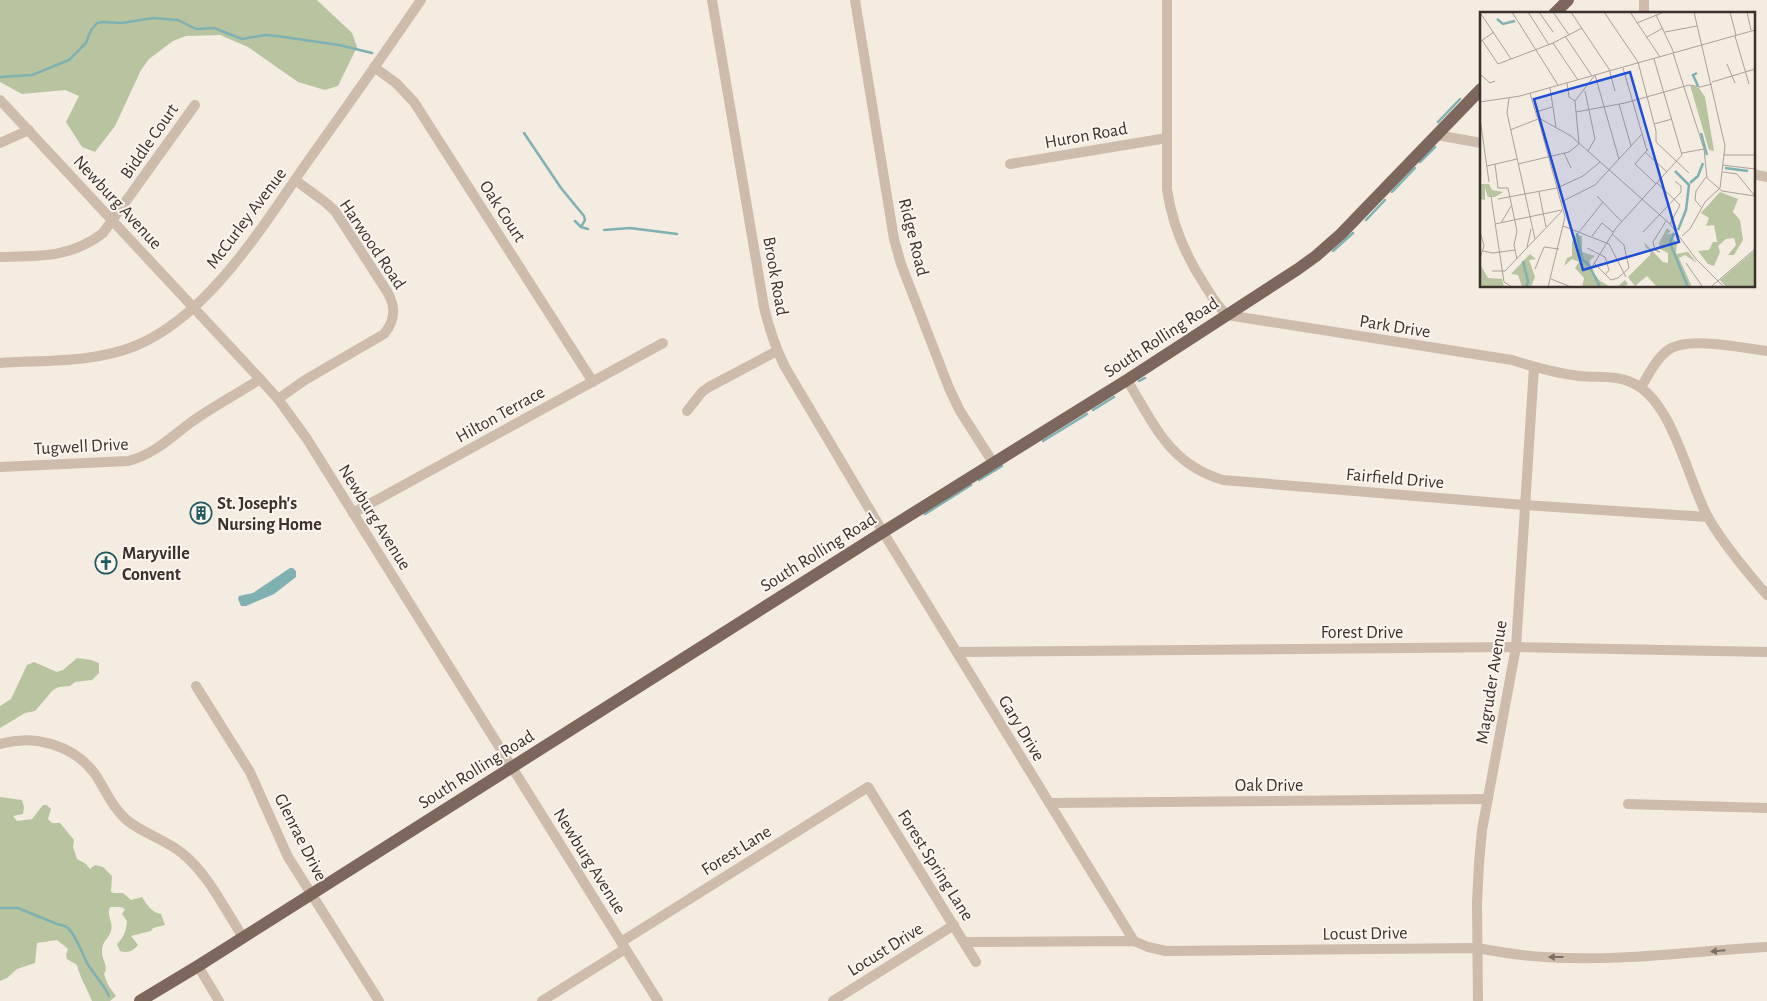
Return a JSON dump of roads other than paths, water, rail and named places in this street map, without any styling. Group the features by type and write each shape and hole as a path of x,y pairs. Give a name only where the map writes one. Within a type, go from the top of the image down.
{"main road":[{"path":"1556,12 1568,0"},
{"name":"South Rolling Road","path":"140,1001 883,532 994,464 1316,256 1341,234 1480,90"}],"street":[{"name":"McCurley Avenue","path":"0,363 92,357 117,353 155,337 193,307 229,272 421,0"},
{"name":"Brook Road","path":"712,0 764,307 770,331 785,367 883,532"},
{"name":"Ridge Road","path":"855,0 894,239 901,264 949,388 960,411 994,464"},
{"path":"1167,0 1167,189 1173,219 1191,264 1219,308 1227,315"},
{"name":"Oak Court","path":"374,68 396,83 414,102 593,382"},
{"name":"Newburg Avenue","path":"0,100 278,399 307,439 658,1001"},
{"name":"Biddle Court","path":"0,257 63,254 92,241 103,233 113,222 195,104"},
{"path":"0,143 28,130"},
{"path":"1437,134 1480,144"},
{"name":"Huron Road","path":"1010,164 1167,138"},
{"path":"1754,174 1767,176"},
{"name":"Harwood Road","path":"278,399 305,380 384,334 390,327 394,311 393,302 388,293 334,211 295,180"},
{"name":"Park Drive","path":"1227,315 1512,360 1553,372 1628,380 1651,395 1667,420 1708,517 1741,565 1767,595"},
{"name":"Hilton Terrace","path":"353,513 663,343"},
{"path":"1641,387 1660,358 1677,345 1702,343 1767,351"},
{"path":"687,411 702,392 709,387 777,351"},
{"name":"Magruder Avenue","path":"1478,1001 1478,863 1482,830 1516,648 1534,367"},
{"name":"Tugwell Drive","path":"0,467 128,461 142,458 190,422 260,379"},
{"name":"Fairfield Drive","path":"1126,380 1166,442 1178,456 1207,475 1223,480 1524,505 1708,517"},
{"name":"Gary Drive","path":"883,532 1134,940"},
{"name":"Forest Drive","path":"957,652 1516,648 1767,652"},
{"name":"Glenrae Drive","path":"196,686 250,772 288,857 379,1001"},
{"path":"0,744 21,740 53,744 68,750 83,761 94,772 120,813 128,821 182,852 192,862 243,937"},
{"name":"Forest Lane","path":"542,1001 623,945 868,786"},
{"name":"Forest Spring Lane","path":"868,786 976,962"},
{"name":"Oak Drive","path":"1049,803 1488,799"},
{"path":"1628,804 1767,808"},
{"name":"Locust Drive","path":"833,1001 954,925"},
{"name":"Locust Drive","path":"965,942 1134,940 1148,947 1166,951 1477,948 1519,955 1547,957 1620,957 1767,947"},
{"path":"198,966 219,1001"}],"water":[{"path":"290,568 296,571 296,577 274,594 246,606 241,606 238,599 239,596 253,593"}],"waterway":[{"path":"0,77 32,75 69,60 86,43 91,30 97,23 122,23 153,18 178,20 196,29 214,28 242,39 265,35 277,36 339,45 372,53"},
{"path":"1438,122 1460,99"},
{"path":"524,133 561,188 584,216 585,220 581,227"},
{"path":"1420,162 1435,147"},
{"path":"1392,192 1415,168"},
{"path":"1366,220 1385,200"},
{"path":"575,221 581,227 588,229"},
{"path":"604,230 630,228 677,234"},
{"path":"1333,251 1353,233"},
{"path":"1139,381 1145,378"},
{"path":"1093,410 1114,397"},
{"path":"1043,441 1087,414"},
{"path":"979,480 1002,466"},
{"path":"925,514 971,485"},
{"path":"0,908 18,908 68,928 87,963 109,996"}],"place":[{"name":"St. Joseph's Nursing Home","path":"201,513"},
{"name":"Maryville Convent","path":"106,563"}]}
